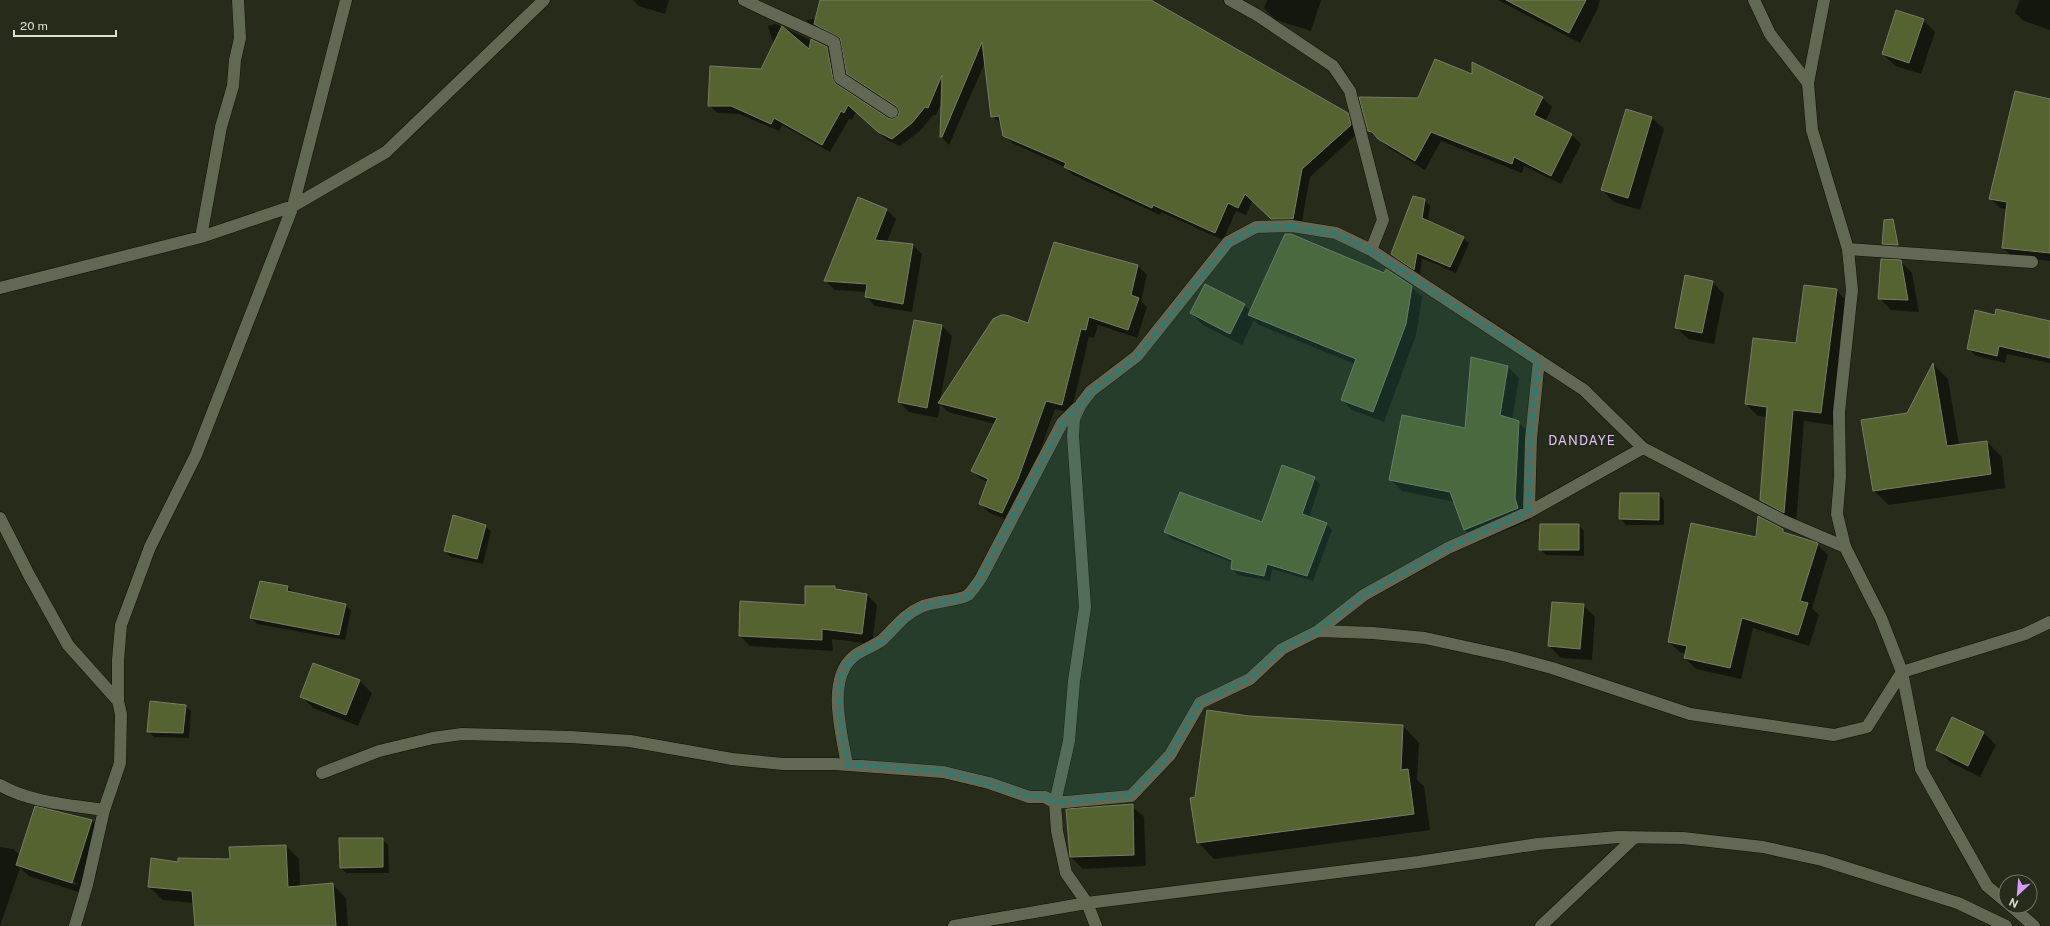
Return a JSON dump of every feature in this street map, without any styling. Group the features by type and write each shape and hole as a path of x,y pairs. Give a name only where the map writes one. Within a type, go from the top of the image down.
{"street":[{"path":"201,237 221,127 233,86 235,60 240,38 238,0"},
{"path":"75,926 87,885 104,810 120,763 121,714 118,701 118,660 122,625 150,547 196,455 293,206 346,0"},
{"path":"0,288 201,237 293,206 386,152 544,0"},
{"path":"744,0 780,18 807,28 834,42 840,78 892,112"},
{"path":"1230,0 1257,15 1333,66 1350,90 1383,220 1371,250"},
{"path":"1754,0 1770,34 1808,83"},
{"path":"1824,0 1808,83 1812,130 1848,249 1852,290 1839,412 1840,478 1837,514 1845,547 1881,618 1902,672 1921,769 1987,886 1998,895"},
{"path":"847,765 839,712 839,680 843,670 852,658 881,641 899,621 921,606 966,596 973,589 981,578 1062,423 1081,404 1091,390 1137,356 1228,242 1256,227 1292,226 1336,233 1371,250 1584,390 1643,448 1784,521 1845,547"},
{"path":"1848,249 2032,262"},
{"path":"1529,512 1531,439 1539,360"},
{"path":"1081,404 1074,419 1073,436 1085,607 1074,681 1069,740 1055,803 1057,831 1066,874 1087,903 1096,926"},
{"path":"322,774 379,751 433,738 462,734 571,737 630,741 732,759 783,764 847,765 943,772 989,783 1029,797 1045,797 1055,803 1130,796 1170,754 1200,703 1250,679 1282,649 1318,631 1364,595 1448,548 1529,512 1643,448"},
{"path":"0,518 29,576 68,645 118,701"},
{"path":"1318,631 1373,633 1425,638 1552,668 1690,714 1834,735 1868,727 1902,672 2025,634 2050,622"},
{"path":"0,785 10,791 54,802 104,810"},
{"path":"954,926 1087,903 1418,862 1538,844 1618,837 1683,838 1763,847 1822,860 1958,903 2001,925"},
{"path":"1541,926 1634,838"},
{"path":"2020,914 2034,926"}],"highlighted area":[{"path":"1292,226 1336,233 1371,250 1539,360 1531,439 1529,512 1448,548 1364,595 1318,631 1282,649 1250,679 1200,703 1170,755 1131,796 1055,803 1045,797 1029,797 943,772 847,765 839,718 839,680 843,670 852,658 881,641 899,621 921,606 966,596 973,589 1062,423 1091,391 1137,356 1228,242 1256,227"}],"building":[{"path":"820,0 1151,0 1348,113 1351,125 1302,169 1293,219 1271,219 1245,194 1238,208 1228,203 1215,233 1153,205 1152,208 1064,167 1066,163 1003,136 999,116 991,117 982,42 942,137 940,137 942,75 928,108 925,107 912,123 892,139 878,132 848,105 844,113 841,111 822,145 774,118 771,124 731,106 708,106 710,66 761,69 782,26 809,49 811,39 827,47 833,79 836,84 888,118 892,119 898,116 899,112 896,106 847,74 840,38 814,24"},
{"path":"1506,0 1586,0 1569,33"},
{"path":"1896,10 1924,19 1909,63 1882,54"},
{"path":"1435,59 1472,74 1472,62 1543,97 1534,115 1572,134 1551,176 1514,157 1512,164 1431,132 1415,161 1378,139 1372,132 1368,131 1359,97 1418,98"},
{"path":"2015,91 2050,99 2050,253 2002,248 2007,202 1989,199"},
{"path":"1626,109 1652,117 1628,198 1601,190"},
{"path":"1413,196 1425,199 1422,218 1464,237 1450,267 1417,253 1414,270 1391,254"},
{"path":"858,197 887,209 875,240 913,244 903,304 865,297 867,284 824,281"},
{"path":"1893,219 1898,245 1882,244 1884,220"},
{"path":"1285,234 1291,234 1384,273 1386,269 1412,286 1406,324 1373,412 1341,400 1356,359 1248,315"},
{"path":"1054,242 1138,265 1131,295 1139,298 1128,330 1089,317 1086,330 1081,329 1062,405 1046,401 1018,479 1002,513 979,504 988,479 971,471 997,418 938,403 993,319 1001,315 1006,315 1028,323"},
{"path":"1881,259 1901,260 1908,300 1878,299"},
{"path":"1685,275 1713,281 1702,333 1675,328"},
{"path":"1205,284 1245,304 1230,334 1190,313"},
{"path":"1804,285 1837,289 1821,413 1793,410 1784,513 1760,500 1767,407 1745,404 1753,338 1796,343"},
{"path":"1996,309 2050,321 2050,358 1999,346 1997,356 1967,349 1975,310 1995,315"},
{"path":"914,320 942,325 927,408 898,402"},
{"path":"1471,357 1508,366 1500,415 1519,421 1515,498 1518,508 1464,530 1450,492 1389,480 1402,415 1465,428"},
{"path":"1933,363 1947,446 1987,441 1991,474 1873,491 1861,420 1907,413"},
{"path":"1282,465 1315,477 1302,514 1327,523 1307,576 1267,564 1264,576 1231,569 1232,560 1164,532 1180,492 1262,522"},
{"path":"1620,493 1659,493 1659,520 1619,519"},
{"path":"453,515 486,525 477,559 444,551"},
{"path":"1758,516 1783,529 1783,532 1818,543 1800,601 1808,603 1798,635 1742,618 1730,668 1684,658 1687,646 1668,642 1691,523 1756,537"},
{"path":"1540,524 1579,524 1579,550 1539,550"},
{"path":"260,581 288,586 287,591 346,604 339,635 250,618"},
{"path":"805,586 835,586 835,589 867,594 862,634 822,629 822,640 739,636 740,601 805,605"},
{"path":"1552,602 1584,604 1580,649 1548,646"},
{"path":"313,663 360,680 346,715 300,697"},
{"path":"150,701 186,705 183,733 147,732"},
{"path":"1207,710 1249,716 1403,725 1401,770 1408,769 1414,814 1197,843 1190,798 1195,797"},
{"path":"1952,717 1984,732 1968,766 1936,750"},
{"path":"1133,804 1134,855 1070,857 1066,809"},
{"path":"35,806 92,820 72,883 16,865"},
{"path":"339,838 383,838 383,867 340,868"},
{"path":"286,845 288,887 333,883 336,926 195,926 192,891 148,887 151,858 178,862 178,858 230,859 229,847"}],"district":[{"name":"DANDAYE","path":"1582,440"}]}
